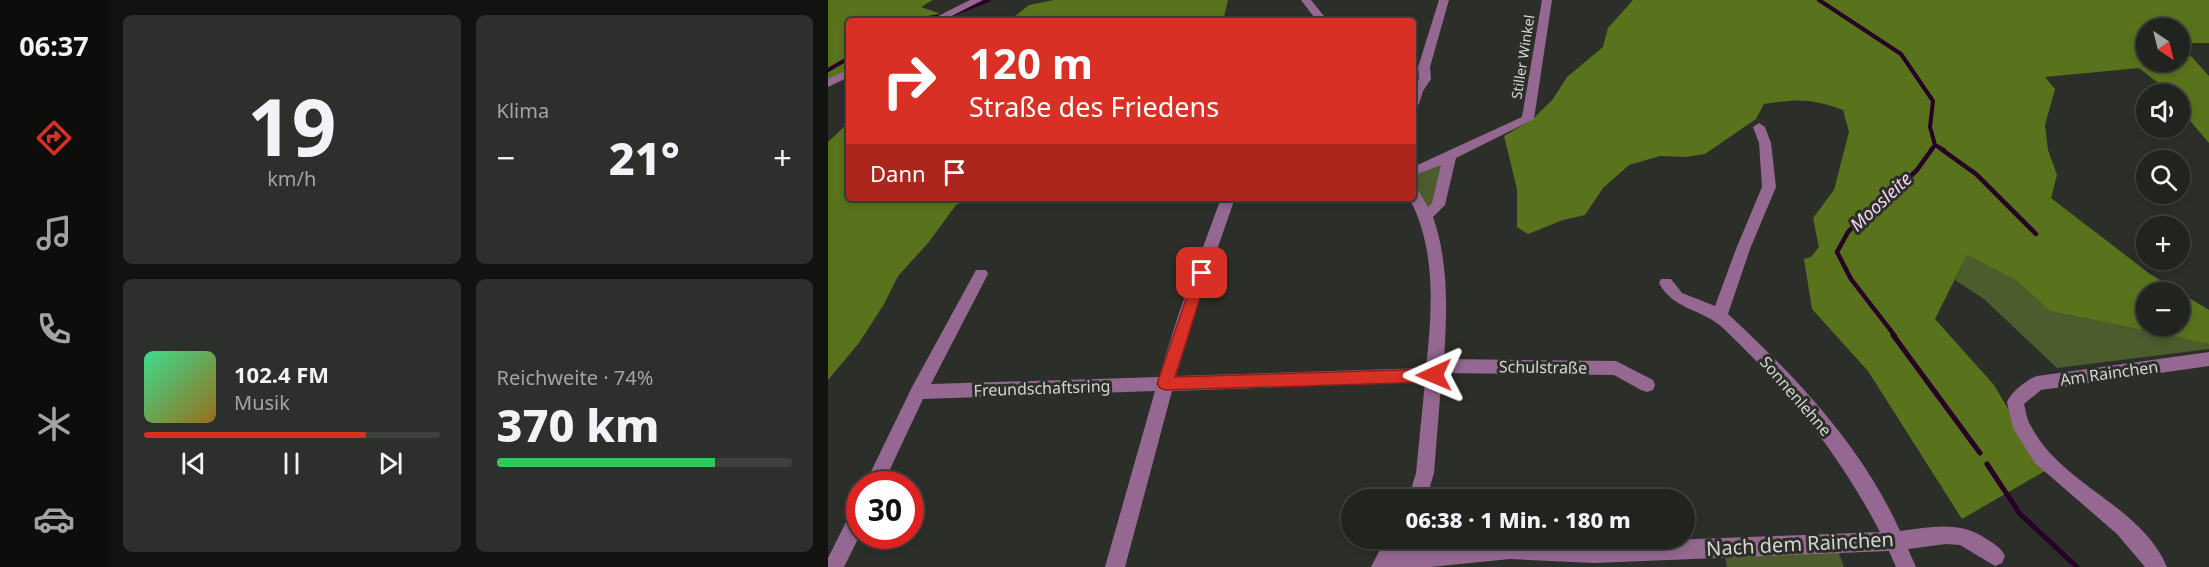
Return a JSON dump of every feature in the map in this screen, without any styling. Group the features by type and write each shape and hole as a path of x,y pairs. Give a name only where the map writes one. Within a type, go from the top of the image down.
{"street":[{"path":"940,18 978,0"},
{"path":"1306,0 1321,18"},
{"path":"1416,94 1425,79 1424,67 1444,0"},
{"name":"Stiller Winkel","path":"1450,156 1528,119 1547,0"},
{"path":"828,84 846,74"},
{"path":"1720,315 1743,249 1769,187 1765,143 1759,127"},
{"path":"1416,170 1450,156"},
{"path":"1426,216 1437,206 1450,156"},
{"path":"1416,198 1431,231 1440,309 1425,473 1420,489"},
{"path":"1115,567 1165,384 1187,313 1227,201"},
{"path":"880,471 918,392 981,274"},
{"name":"Sonnenlehne","path":"1666,283 1670,293 1677,298 1720,315 1783,377 1831,437 1879,507 1906,567"},
{"name":"Am Rainchen","path":"2157,567 2139,542 2124,527 2041,457 2022,428 2015,402 2037,384 2209,359"},
{"name":"Schulstraße","path":"1165,384 1434,371 1616,368 1647,385"},
{"name":"Freundschaftsring","path":"918,392 1165,384"},
{"name":"Nach dem Rainchen","path":"1382,565 1510,549 1594,553 1896,541 1946,535 1960,536 1974,541 1995,556"},
{"path":"834,567 846,543"},
{"path":"1382,565 1391,549"}],"green space":[{"path":"828,0 933,0 921,7 944,15 938,18 846,18 846,74 828,84"},
{"path":"1054,0 1228,0 1224,18 1013,18 1029,5"},
{"path":"1633,0 2209,0 2209,43 2190,43 2190,18 2136,18 2136,68 2045,77 2055,89 2045,125 2048,150 2057,175 2051,198 2136,263 2136,270 2145,270 2163,282 2136,282 2136,329 2050,311 2015,280 1967,255 1935,319 1994,385 2045,471 1962,519 1868,371 1812,309 1804,259 1811,257 1819,247 1813,218 1834,190 1849,132 1843,110 1822,103 1804,101 1764,104 1756,119 1705,154 1686,157 1660,156 1629,165 1603,188 1585,215 1563,220 1528,234 1517,227 1517,189 1504,136 1533,119 1553,99 1567,77 1603,47 1608,28"},
{"path":"2190,55 2209,76 2209,143 2190,121 2190,84 2159,84 2144,72 2190,72"},
{"path":"846,125 846,201 965,201 956,205 928,243 898,276 884,304 859,343 828,380 828,142"},
{"path":"1445,164 1435,203 1428,208 1416,192 1416,175 1436,165"},
{"path":"1967,255 2015,280 2050,311 2136,329 2136,336 2170,336 2209,344 2209,349 2057,368 1984,299 1955,280"},
{"path":"2190,298 2209,310 2209,344 2170,336 2190,336"},
{"path":"1838,551 1844,567 1727,567 1725,558"}],"waterway":[{"path":"953,14 989,0"},
{"name":"Moosleite","path":"1819,0 1901,54 1933,101 1930,127 1935,145"},
{"path":"928,18 945,15"},
{"path":"828,70 846,60"},
{"name":"Moosleite","path":"1931,150 1935,145"},
{"path":"1935,145 1944,150"},
{"name":"Moosleite","path":"1895,336 1851,279 1837,252 1848,232 1880,199 1895,191 1917,170 1932,149"},
{"path":"1941,149 1976,174 2036,234"},
{"name":"Moosleite","path":"1893,335 1980,453"},
{"name":"Moosleite","path":"1987,464 2020,514 2077,567"}],"route":[{"path":"1202,273 1165,384 1434,375"}]}
